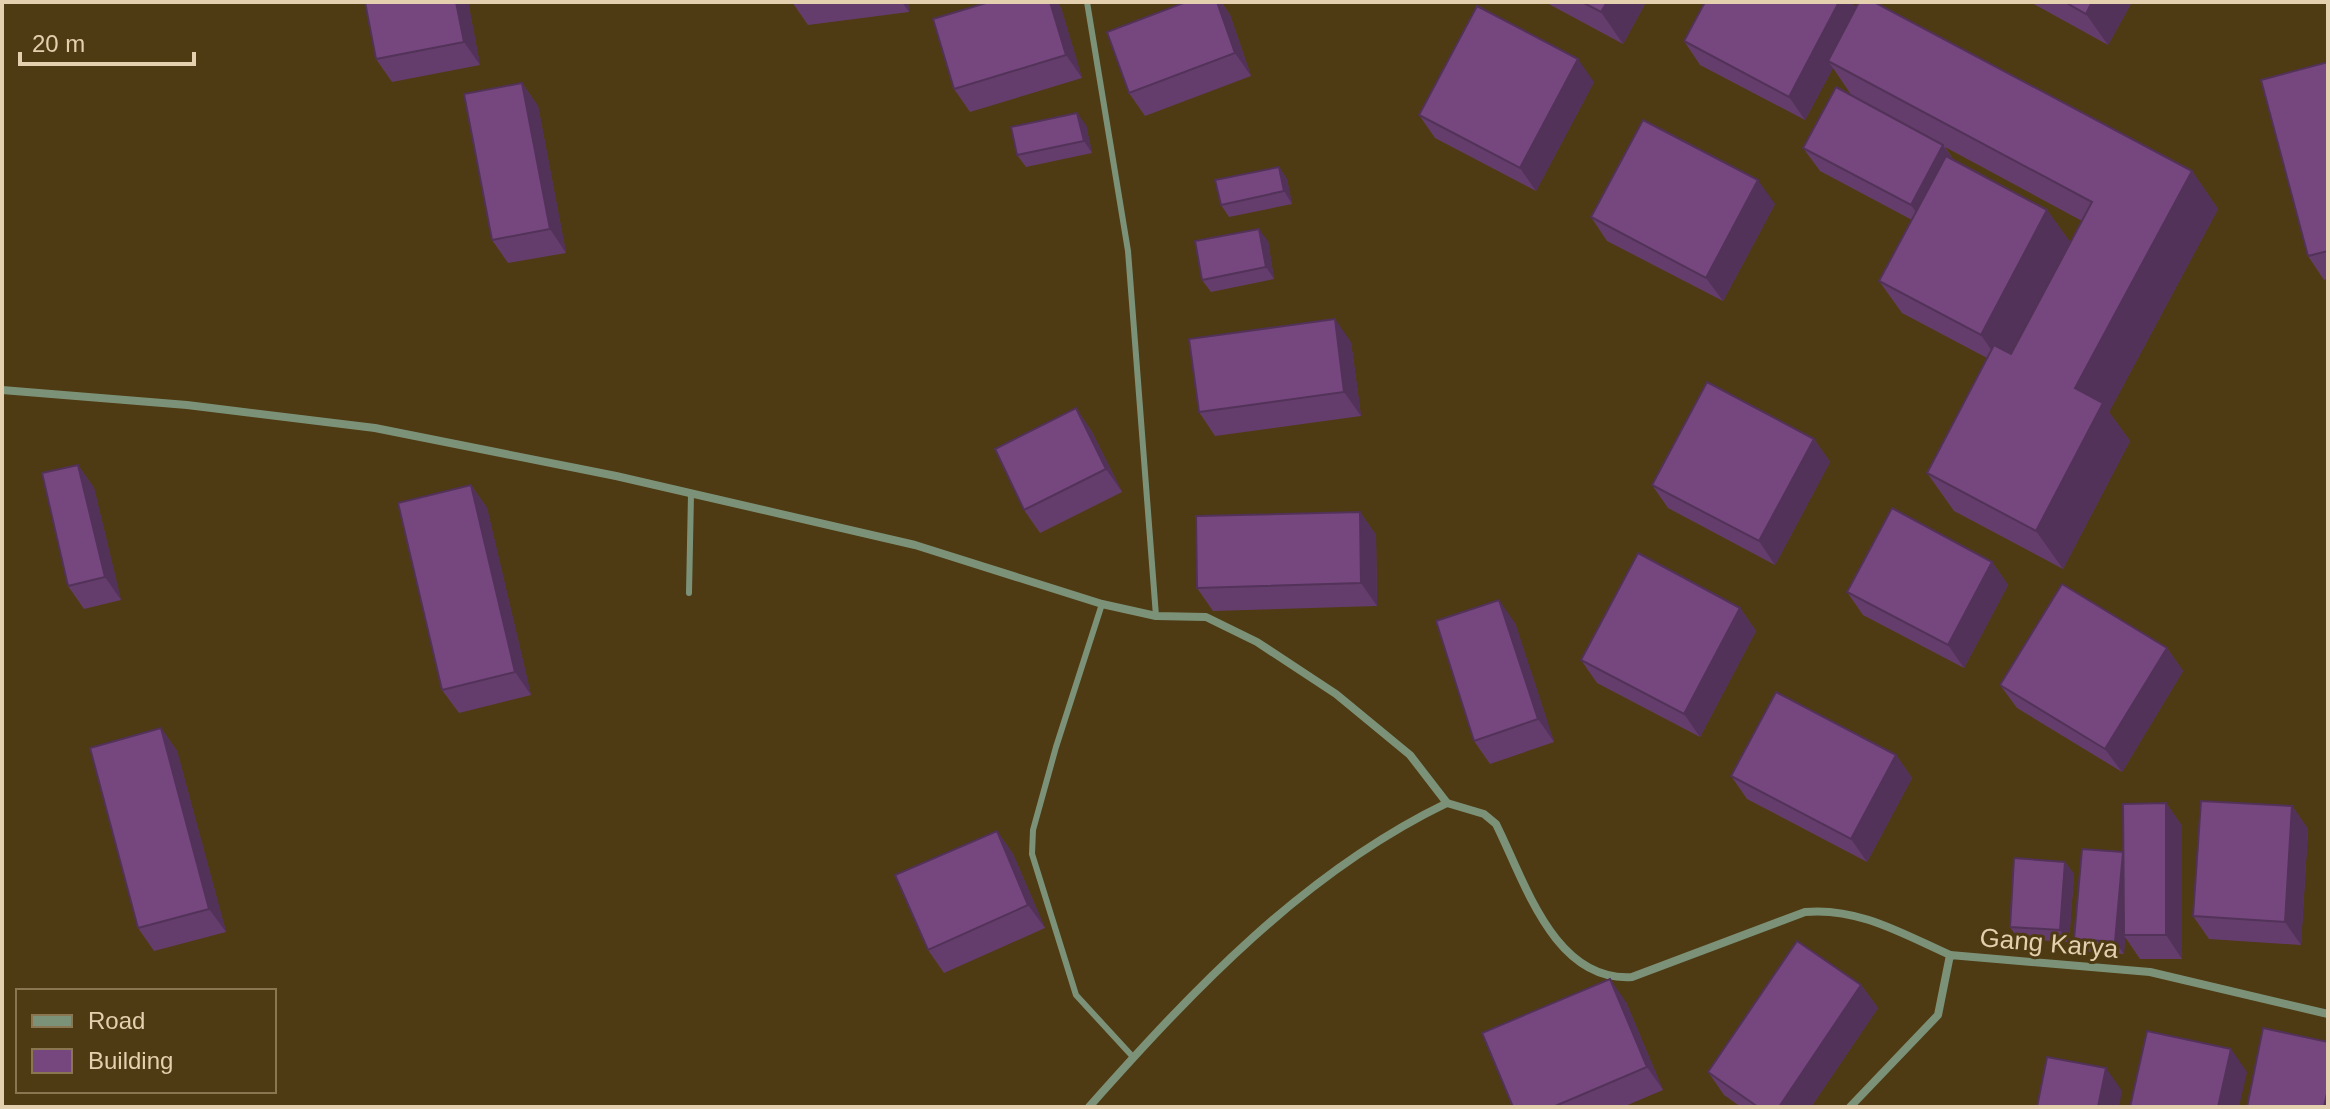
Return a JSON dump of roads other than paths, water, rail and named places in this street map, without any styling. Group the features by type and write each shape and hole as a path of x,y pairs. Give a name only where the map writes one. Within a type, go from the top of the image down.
{"street":[{"path":"2,390 187,405 375,428 691,494 915,545 1102,604 1156,616 1206,617 1299,667 1410,755 1447,803 1484,814 1496,824 1563,951 1603,976 1632,977 1805,912 1831,909 1850,912 1950,955"},
{"path":"1089,1107 1241,946 1351,857 1403,824 1447,803"},
{"name":"Gang Karya","path":"1850,1107 1938,1015 1950,955 2150,972 2328,1014"}],"lane":[{"path":"1087,2 1128,251 1156,616"},
{"path":"689,593 691,494"},
{"path":"1102,604 1056,747 1033,830 1032,854 1076,995 1133,1057"}]}
